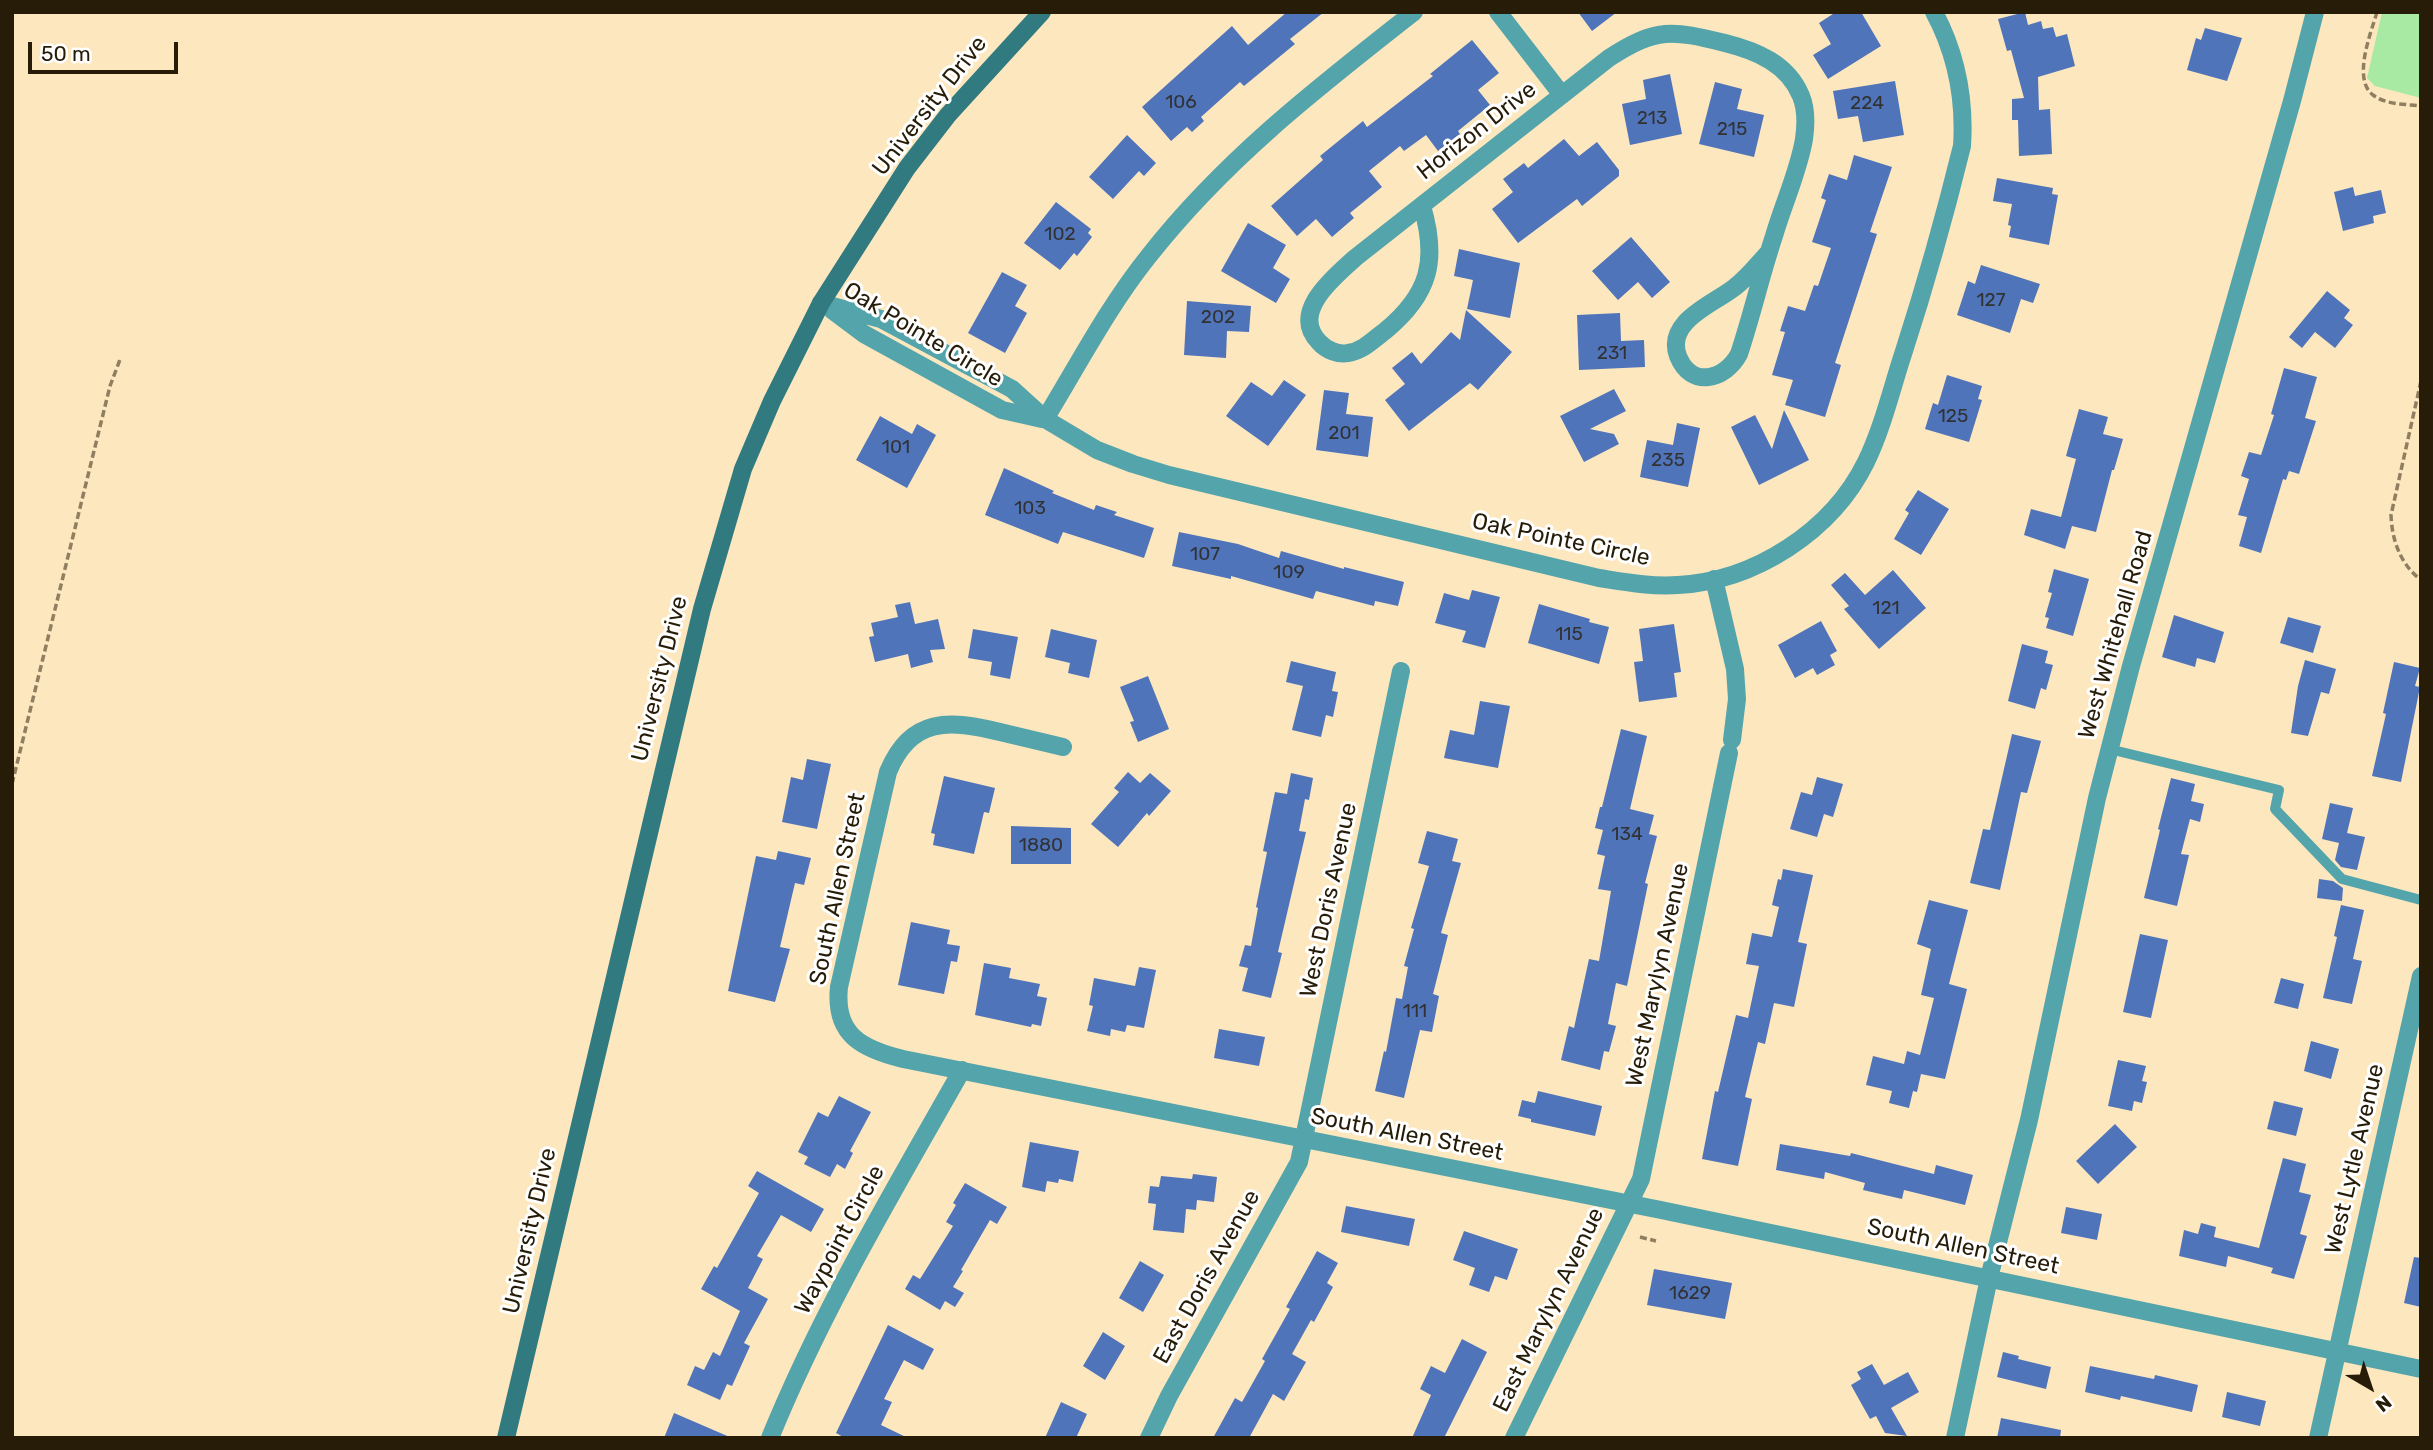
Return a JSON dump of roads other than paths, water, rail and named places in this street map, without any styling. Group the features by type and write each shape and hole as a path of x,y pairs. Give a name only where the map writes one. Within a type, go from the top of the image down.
{"main road":[{"name":"University Drive","path":"506,1438 702,609 743,469 772,401 821,303 907,168 948,115 1042,12"}],"street":[{"path":"1045,419 1115,304 1146,259 1183,214 1217,177 1261,136 1414,12"},
{"name":"Horizon Drive","path":"1498,12 1562,95"},
{"name":"Oak Pointe Circle","path":"821,303 881,319 1012,389 1045,419 1097,450 1133,464 1169,475 1599,578 1666,585 1714,579 1744,570 1801,540 1847,494 1866,462 1876,438 1913,324 1962,146 1964,129 1959,84 1951,51 1934,12"},
{"name":"West Whitehall Road","path":"1955,1438 1989,1278 2029,1120 2109,750 2315,12"},
{"name":"Horizon Drive","path":"1422,206 1430,239 1430,255 1425,281 1415,299 1395,323 1358,350 1341,354 1326,348 1319,343 1312,329 1311,314 1318,296 1327,284 1354,258 1625,47 1659,33 1686,34 1748,49 1769,58 1785,72 1797,89 1802,98 1805,118 1804,139 1768,253 1745,338 1733,365 1716,377 1709,378 1688,370 1677,353 1676,338 1679,330 1689,319 1748,277 1768,253"},
{"name":"West Marylyn Avenue","path":"1628,1203 1641,1179 1730,747 1737,699 1735,669 1714,579"},
{"name":"West Doris Avenue","path":"1305,1139 1401,671"},
{"name":"South Allen Street","path":"1063,747 951,723 937,724 914,735 895,756 888,772 838,996 845,1027 862,1046 877,1053 1628,1203 2421,1369"},
{"name":"West Lytle Avenue","path":"2318,1438 2421,976"},
{"name":"Waypoint Circle","path":"770,1438 787,1394 838,1295 962,1070"},
{"name":"East Doris Avenue","path":"1149,1438 1169,1396 1297,1167 1305,1139"},
{"name":"East Marylyn Avenue","path":"1514,1438 1628,1203"}],"lane":[{"path":"2109,750 2278,790 2275,809 2342,878 2421,900"}]}
